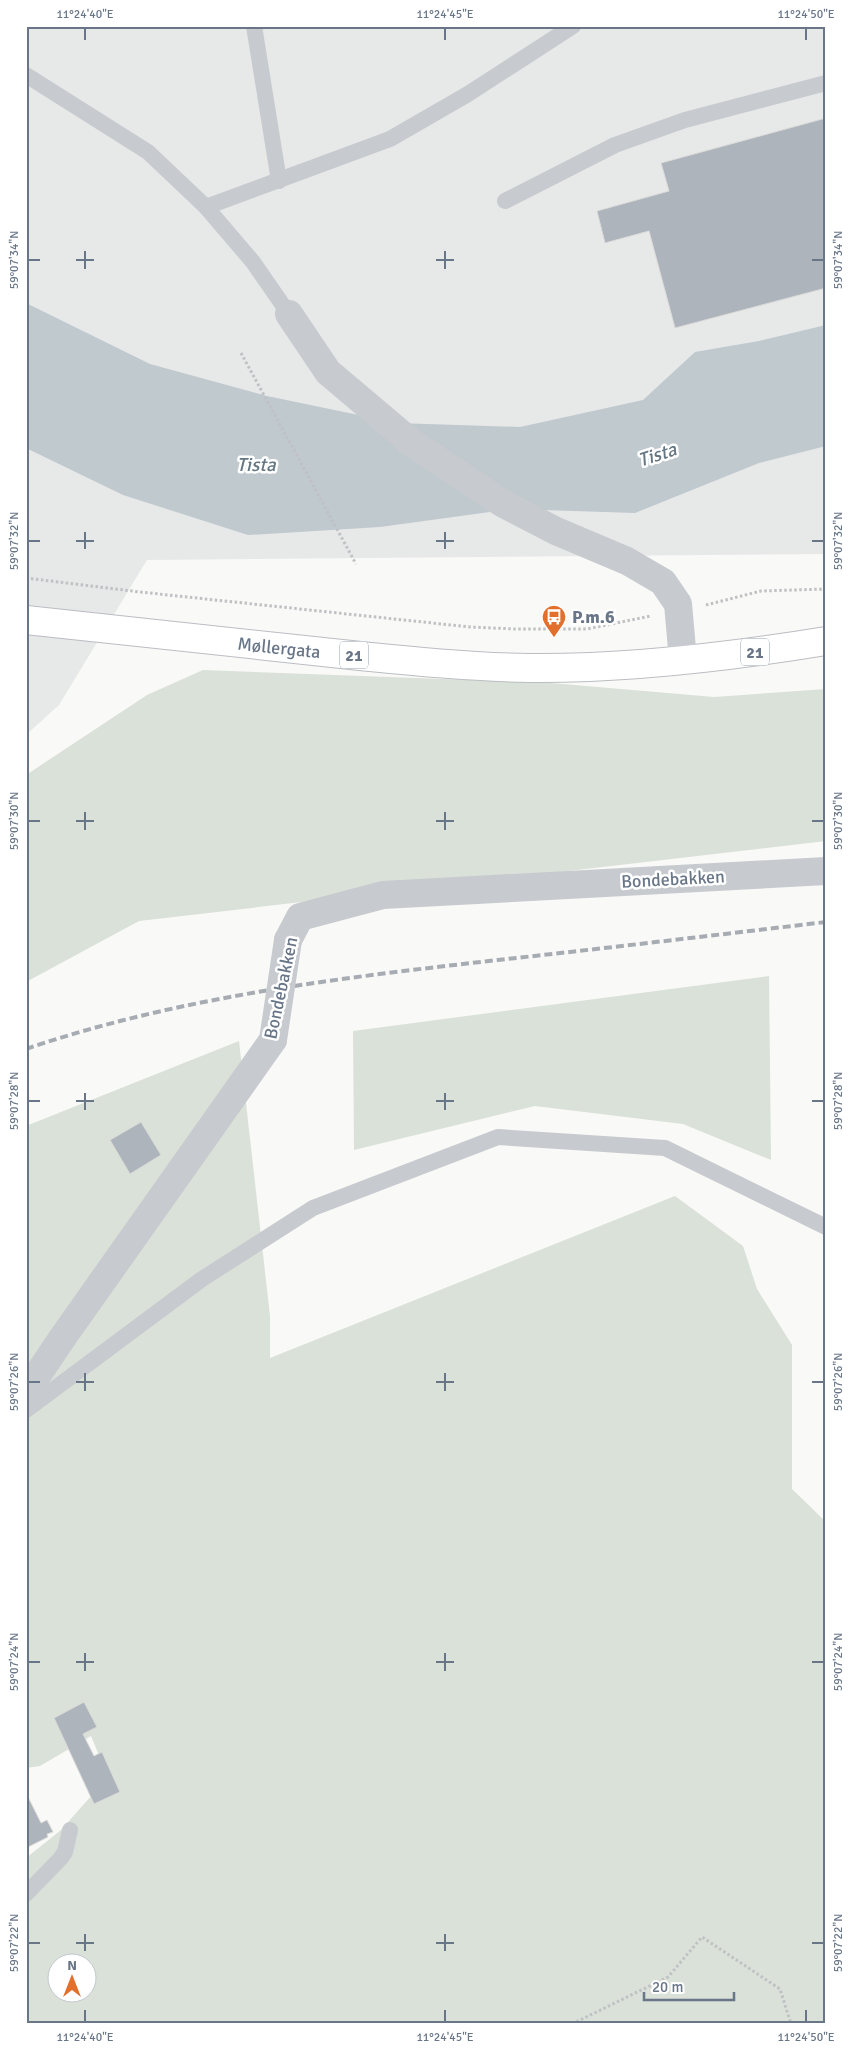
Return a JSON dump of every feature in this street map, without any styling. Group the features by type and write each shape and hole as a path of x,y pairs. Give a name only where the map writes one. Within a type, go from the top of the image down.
{"main road":[{"name":"Møllergata","path":"26,620 264,646 462,664 537,668 624,665 683,660"},
{"name":"21","path":"683,660 767,650 826,640"}],"street":[{"path":"289,314 328,372 412,444 502,503 556,531 627,561 663,582 673,594 678,604 683,660"},
{"name":"Bondebakken","path":"26,1392 273,1040 288,940 300,917 383,895 826,871"}],"lane":[{"path":"254,26 279,180"},
{"path":"206,207 390,139 468,94 573,26"},
{"path":"26,74 148,152 206,207 253,262 289,314"},
{"path":"505,201 624,142 685,120 826,83"},
{"path":"26,1410 202,1279 313,1208 498,1137 665,1148 826,1227"},
{"path":"26,1894 60,1859 70,1830"}],"path":[{"path":"241,353 356,564"},
{"path":"26,578 470,627 515,629 587,629 612,626 640,618 680,612 761,591 826,589"},
{"path":"572,2024 668,1977 702,1937 780,1989 791,2024"}],"shaded area":[{"path":"26,26 826,26 826,554 147,560 59,705 26,735"},
{"path":"203,670 551,683 714,697 826,689 826,841 139,921 26,982 26,775 147,695"},
{"path":"769,976 771,1160 683,1124 535,1106 354,1150 353,1031"},
{"path":"239,1041 270,1316 270,1358 675,1196 743,1246 757,1289 792,1345 792,1489 826,1522 826,2024 26,2024 26,1858 61,1830 108,1777 91,1736 40,1766 26,1768 26,1126"}],"water":[{"name":"Tista","path":"26,303 150,364 267,396 397,423 520,427 643,400 695,352 759,341 826,325 826,446 759,463 635,513 512,509 380,527 248,535 123,495 26,448"}],"building":[{"path":"826,118 826,288 675,328 649,231 605,243 597,211 669,191 661,163"},
{"path":"141,1122 161,1155 130,1174 110,1140"},
{"path":"84,1702 97,1727 83,1734 94,1756 102,1752 120,1792 94,1804 54,1718"},
{"path":"26,1793 41,1823 47,1820 53,1832 47,1834 48,1837 26,1848"}],"railway":[{"path":"26,1049 83,1031 142,1016 200,1003 319,982 826,922"}],"place":[{"name":"P.m.6","path":"554,638"}]}
